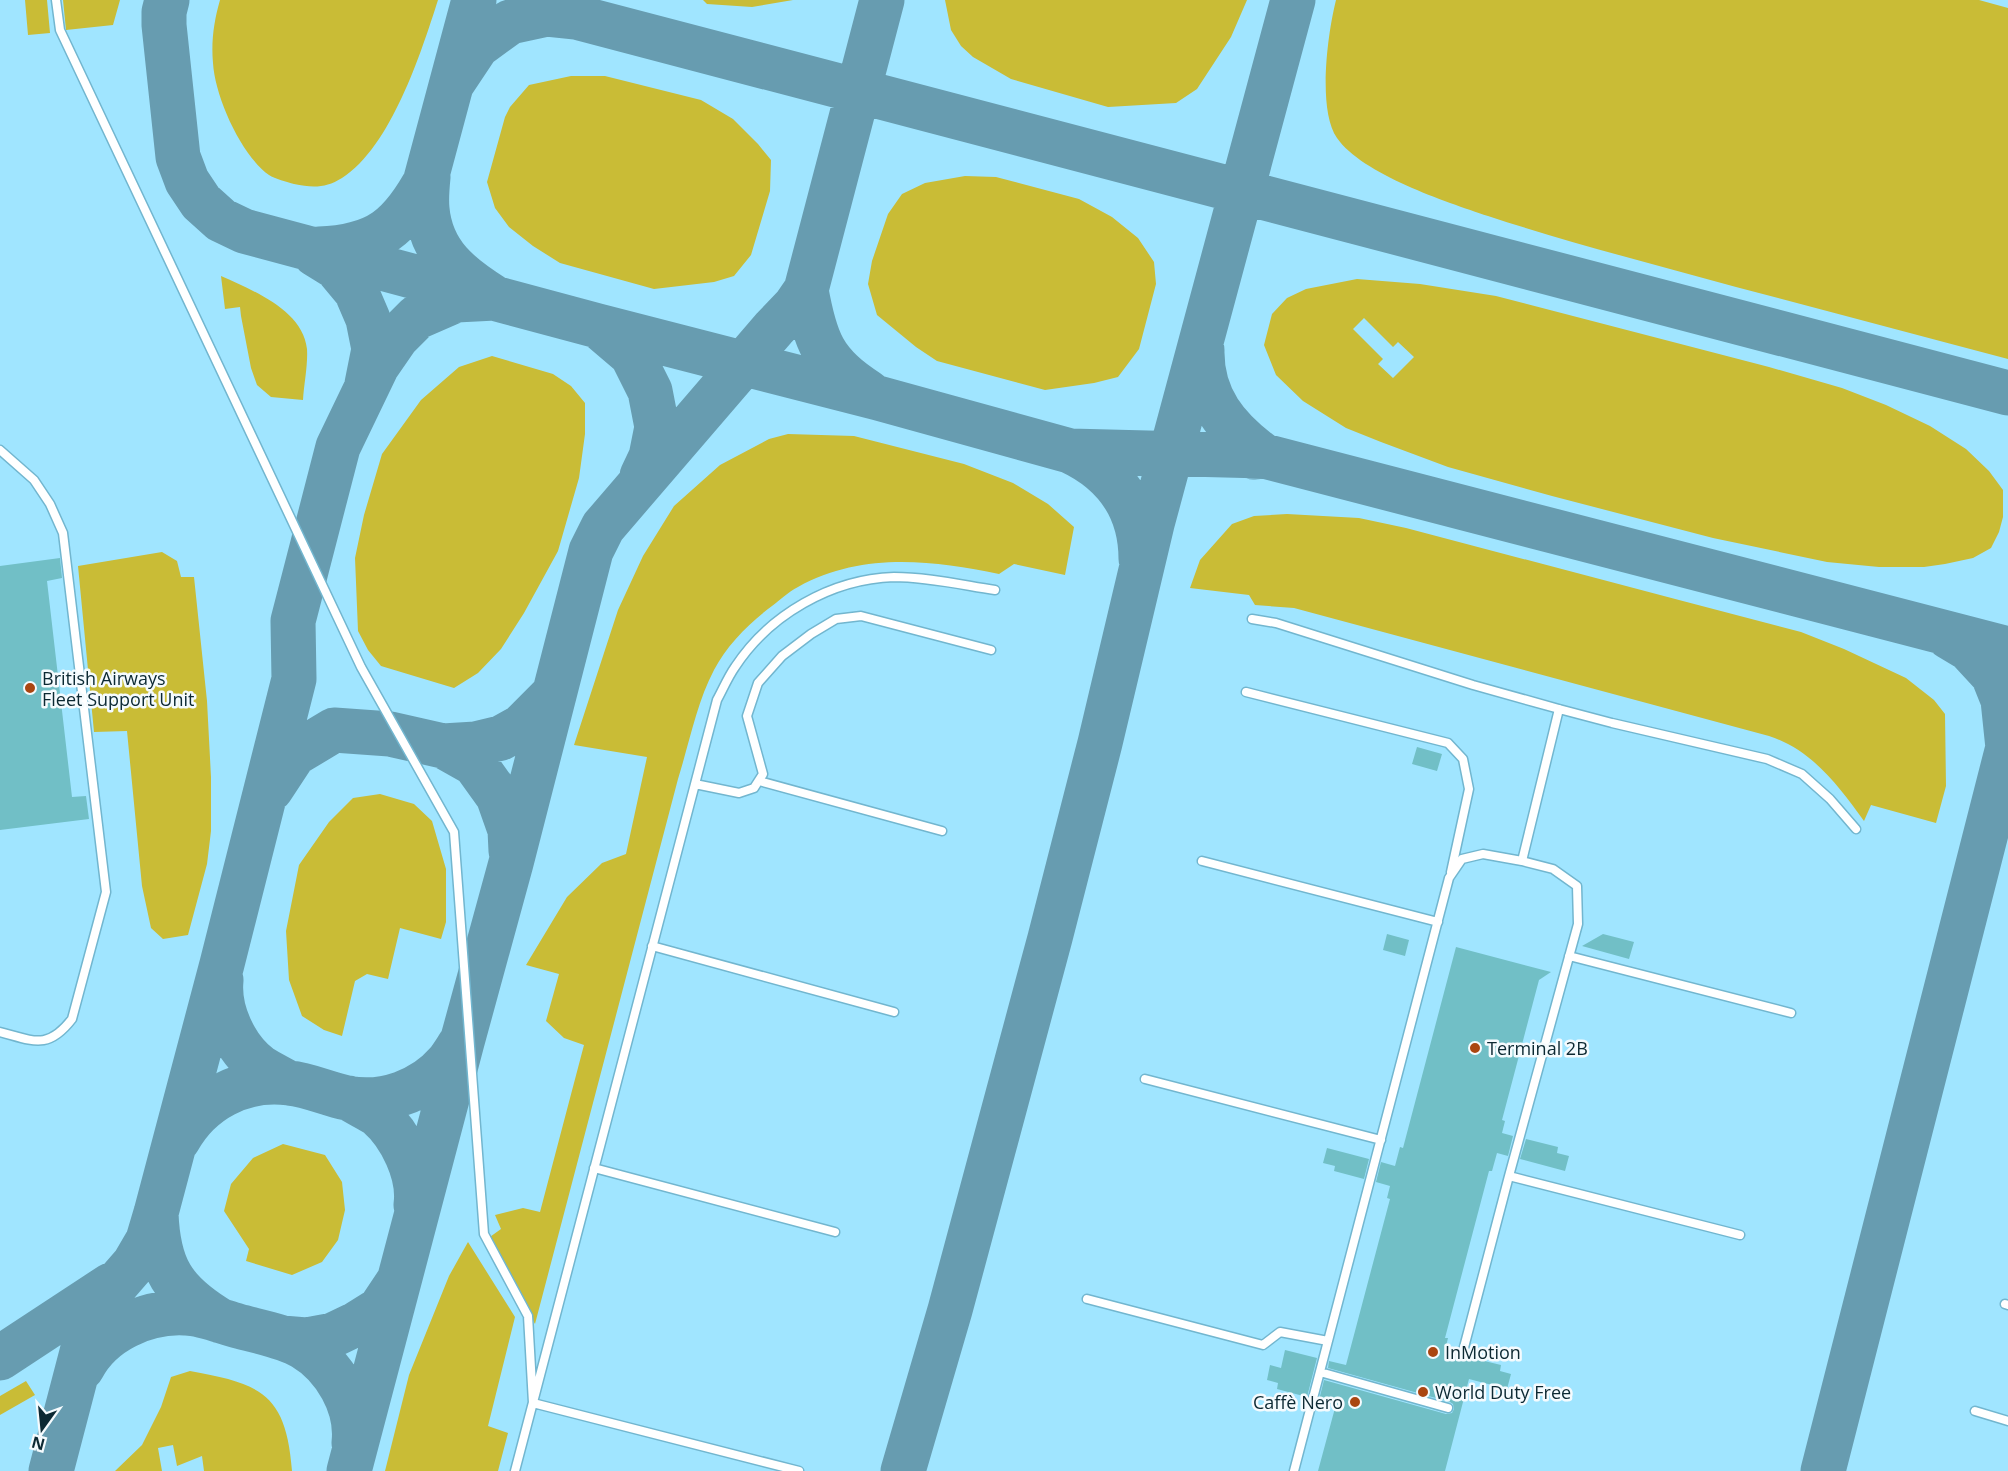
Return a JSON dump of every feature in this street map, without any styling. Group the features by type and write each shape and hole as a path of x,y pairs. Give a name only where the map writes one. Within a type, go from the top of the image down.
{"lane":[{"path":"56,0 60,30 361,666 454,832 484,1234 528,1316 533,1403"},
{"path":"0,450 34,480 50,504 63,533 106,892 72,1019 61,1033 48,1040 34,1041 0,1032"},
{"path":"515,1471 717,700 735,667 773,624 796,608 845,585 869,579 896,577 995,590"},
{"path":"695,784 739,793 754,788 763,774 747,716 758,683 782,656 836,619 861,616 991,650"},
{"path":"1252,620 1287,626 1473,685 1558,709 1767,759 1802,774 1830,799 1856,829"},
{"path":"1246,692 1448,743 1463,759 1469,789 1438,922 1294,1471"},
{"path":"1522,861 1558,709"},
{"path":"759,781 942,831"},
{"path":"1449,878 1462,859 1484,854 1553,869 1577,886 1578,924 1462,1355"},
{"path":"1202,861 1438,922"},
{"path":"652,946 894,1012"},
{"path":"1569,956 1791,1013"},
{"path":"1144,1079 1381,1140"},
{"path":"594,1168 835,1232"},
{"path":"1509,1176 1740,1235"},
{"path":"1087,1299 1263,1345 1280,1332 1328,1341"},
{"path":"1320,1371 1448,1408"},
{"path":"533,1403 799,1471"},
{"path":"1975,1411 2008,1421"}],"shaded area":[{"path":"25,0 47,0 50,33 28,35"},
{"path":"63,0 120,0 113,25 66,30"},
{"path":"220,0 438,0 423,46 402,97 375,145 359,164 342,178 330,184 313,186 294,184 269,175 249,154 231,124 219,92 213,63 212,47"},
{"path":"703,0 793,0 752,7 707,4"},
{"path":"945,0 1247,0 1231,37 1197,89 1176,103 1108,107 1011,79 973,57 961,46 951,30"},
{"path":"1336,0 1979,0 2008,8 2008,359 1550,235 1450,203 1385,175 1349,151 1337,138 1331,125 1327,109 1326,70"},
{"path":"571,76 605,76 701,100 733,119 758,144 771,160 770,191 751,255 734,276 714,282 654,289 560,263 509,227 495,208 487,182 505,117 510,107 529,85"},
{"path":"965,176 996,177 1079,199 1112,217 1138,238 1154,262 1156,284 1139,349 1118,377 1045,390 937,361 877,315 868,284 872,261 888,214 902,194 925,183"},
{"path":"221,276 274,303 296,323 307,349 303,400 271,397 257,385 251,368 240,307 225,309"},
{"path":"1357,279 1420,284 1496,296 1842,388 1886,405 1930,426 1966,449 1989,471 2003,490 2003,517 1999,532 1991,548 1973,558 1945,564 1924,567 1879,567 1827,562 1713,538 1448,467 1346,428 1303,401 1276,375 1264,345 1272,314 1287,298 1306,289","holes":["1364,318 1393,347 1398,342 1414,357 1393,378 1378,364 1383,359 1353,329"]},
{"path":"492,356 553,374 571,386 585,403 585,434 579,478 558,551 501,649 478,673 454,688 381,666 368,650 358,631 355,558 364,515 382,454 421,400 459,367"},
{"path":"788,434 854,436 964,464 1013,483 1048,504 1074,527 1065,575 1014,564 999,574 948,565 897,562 846,568 822,576 791,591 747,627 725,652 708,682 678,779 535,1324 487,1239 501,1229 495,1215 523,1208 540,1212 584,1045 564,1038 546,1021 559,974 526,965 567,897 602,863 626,854 647,757 574,745 618,610 643,556 674,506 720,465 769,439"},
{"path":"1287,514 1359,518 1406,528 1801,632 1906,678 1934,700 1945,714 1946,786 1936,823 1871,805 1864,821 1823,770 1798,750 1769,736 1294,608 1255,605 1249,595 1190,588 1200,560 1232,524 1254,516"},
{"path":"162,552 177,561 181,577 194,577 207,701 211,777 211,831 207,864 188,935 163,939 151,928 142,886 127,731 94,732 78,566"},
{"path":"380,794 414,804 432,821 446,869 446,922 441,939 400,928 388,979 367,974 355,981 342,1036 324,1030 302,1016 289,980 286,931 299,865 329,822 353,798"},
{"path":"283,1144 325,1155 342,1182 345,1210 338,1240 322,1262 292,1275 246,1261 249,1249 224,1211 231,1184 253,1158"},
{"path":"468,1242 515,1317 488,1426 508,1433 498,1471 385,1471 409,1375 449,1276"},
{"path":"190,1371 235,1381 252,1388 265,1397 276,1409 284,1424 292,1471 204,1471 202,1456 177,1466 173,1445 158,1448 162,1471 115,1471 142,1445 161,1407 171,1377"},
{"path":"26,1381 35,1395 0,1415 0,1396"}],"building":[{"name":"British Airways Fleet Support Unit","path":"60,558 62,578 47,581 72,797 86,796 89,819 0,830 0,566"},
{"path":"1417,747 1442,754 1437,771 1412,764"},
{"path":"1387,934 1409,940 1405,956 1383,950"},
{"path":"1603,934 1634,942 1629,959 1582,946"},
{"name":"Terminal 2B","path":"1456,947 1551,972 1539,980 1502,1120 1505,1121 1502,1133 1513,1136 1508,1156 1497,1153 1492,1171 1489,1171 1445,1338 1448,1338 1445,1350 1456,1353 1460,1361 1468,1357 1501,1365 1500,1371 1511,1374 1507,1389 1469,1379 1445,1471 1318,1471 1335,1408 1332,1407 1333,1404 1319,1400 1324,1380 1446,1414 1452,1413 1454,1409 1450,1402 1328,1368 1329,1361 1346,1365 1390,1199 1387,1198 1390,1186 1376,1182 1381,1162 1395,1166 1400,1147 1403,1148"},
{"path":"1526,1139 1558,1147 1557,1153 1569,1156 1565,1171 1520,1159"},
{"path":"1327,1148 1369,1159 1364,1179 1334,1171 1335,1166 1323,1163"},
{"path":"1285,1350 1317,1358 1307,1397 1277,1389 1278,1383 1267,1380 1270,1365 1281,1368"}],"taxiway":[{"path":"167,0 164,25 178,157 187,181 201,202 221,220 244,231 1070,451 1264,456 2008,649"},
{"path":"419,205 474,0"},
{"path":"349,1471 511,863 591,551 603,527 795,306 806,290 882,0"},
{"path":"903,1471 950,1310 1050,938 1100,743 1152,524 1293,0"},
{"path":"453,82 477,46 510,22 547,14 576,17 2008,393"},
{"path":"319,249 357,244 386,231 408,209 428,177"},
{"path":"51,1471 86,1337 101,1302 134,1264 148,1240 156,1213 294,679 293,621 338,447 377,366 397,337 417,317 456,300 495,298 459,272 449,262 434,239 427,205 428,177"},
{"path":"315,254 336,267 356,291 368,319 374,349 367,384"},
{"path":"806,290 813,323 831,361 853,382 868,392"},
{"path":"598,326 632,355 650,391 657,427 651,457 642,476"},
{"path":"1202,350 1203,367 1211,398 1228,423 1264,456 1253,457"},
{"path":"1074,452 1070,451 1100,470 1122,494 1136,524 1141,559"},
{"path":"1949,637 1969,649 1993,675 2003,700 2008,748"},
{"path":"271,789 294,754 334,730 390,734 443,746 476,744 501,738 521,727 554,694"},
{"path":"443,746 475,764 498,796 510,830 511,851"},
{"path":"1823,1471 2008,747"},
{"path":"221,980 225,1016 243,1050 260,1067 289,1083"},
{"path":"178,1140 198,1113 224,1094 239,1088 272,1082 289,1083 361,1100 388,1097 402,1094 437,1073 460,1044"},
{"path":"349,1098 378,1115 401,1144 412,1168 416,1205"},
{"path":"156,1213 160,1249 171,1277 191,1300 221,1321"},
{"path":"282,1338 306,1340 333,1335 356,1324 380,1309 398,1282"},
{"path":"0,1358 111,1285"},
{"path":"82,1368 90,1355 113,1334 140,1320 170,1313 205,1316 288,1340 315,1355 334,1376 348,1401 352,1415 354,1443"}],"place":[{"name":"British Airways Fleet Support Unit","path":"30,688"},
{"name":"Terminal 2B","path":"1475,1048"},
{"name":"InMotion","path":"1433,1352"},
{"name":"World Duty Free","path":"1423,1392"},
{"name":"Caffè Nero","path":"1355,1402"}]}
